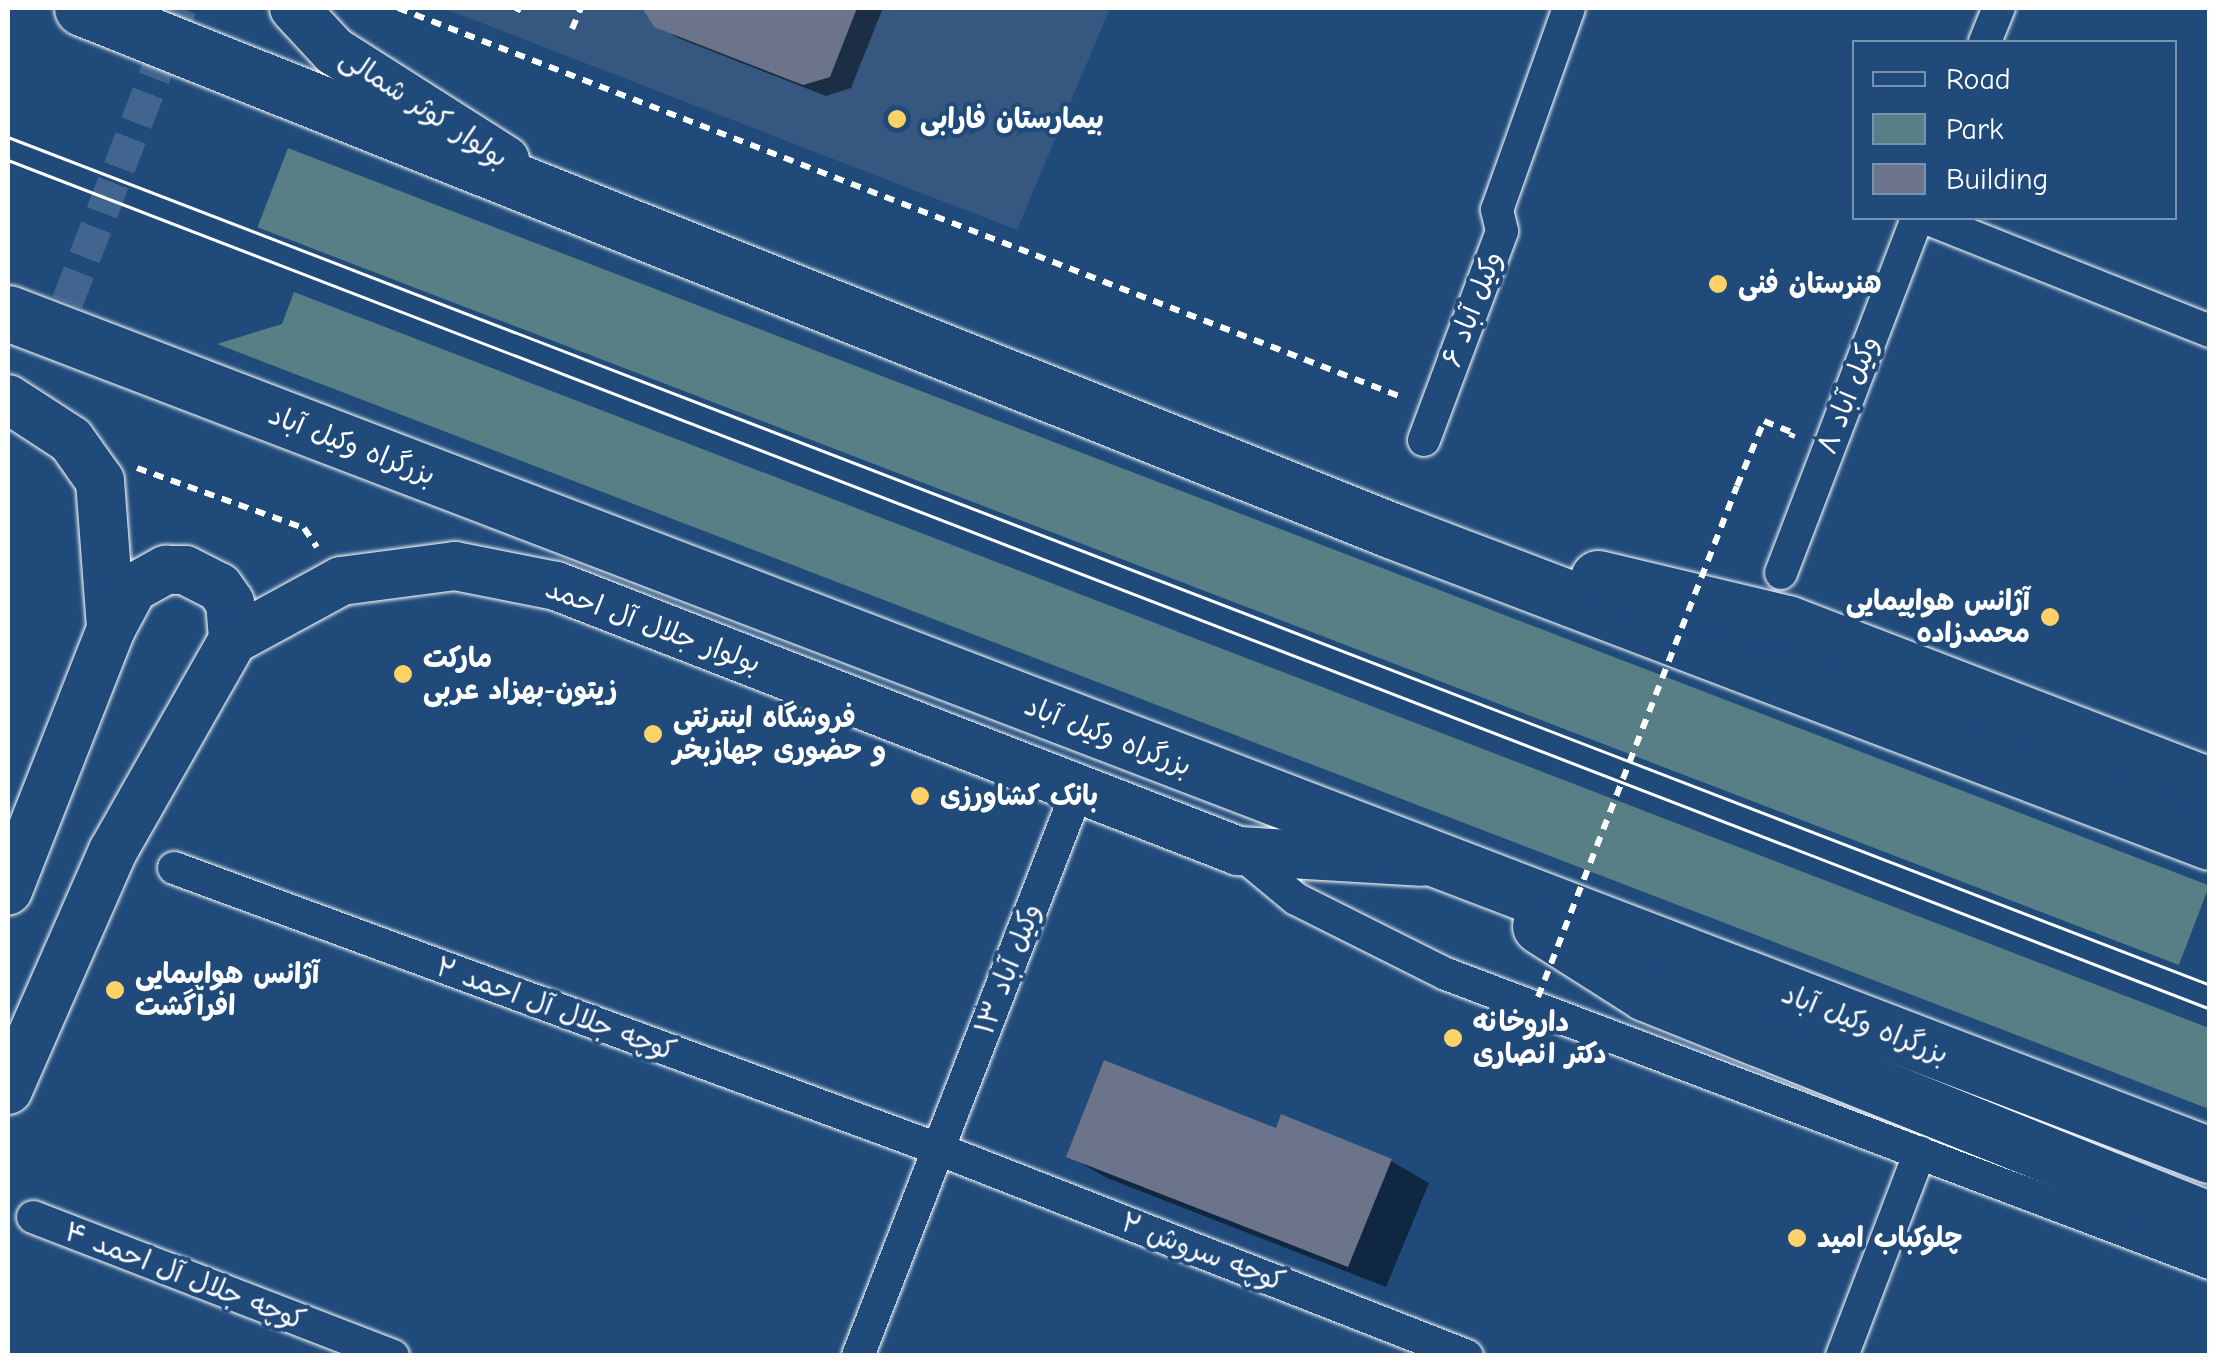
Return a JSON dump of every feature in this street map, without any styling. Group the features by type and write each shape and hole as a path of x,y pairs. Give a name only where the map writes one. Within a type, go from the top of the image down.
{"highway":[{"path":"82,8 1393,531 2210,842"},
{"name":"بزرگراه وکیل آباد","path":"8,312 1440,864 2210,1155"},
{"path":"1393,531 1787,622 2210,785"},
{"path":"1440,864 1645,993 2210,1220"}],"main road":[{"name":"بولوار کوثر شمالی","path":"294,8 334,51 563,197"},
{"path":"8,399 71,440 100,482 111,629"},
{"name":"بولوار جلال آل احمد","path":"233,640 340,581 455,566 556,586 1238,851 1440,864"},
{"path":"8,890 111,629 133,588 148,576 186,570 219,587 230,603 233,640 113,852 8,1090"}],"street":[{"name":"۶ وکیل آباد","path":"1428,425 1502,232 1497,210 1570,8"},
{"path":"1987,40 1999,8"},
{"name":"۸ وکیل آباد","path":"1781,572 1916,220"},
{"path":"1931,220 2210,331"},
{"name":"۱۳ وکیل آباد","path":"858,1356 1078,788"},
{"path":"1238,851 1296,899 1446,974 2210,1263"},
{"name":"کوچه جلال آل احمد ۲","path":"174,868 938,1150"},
{"name":"کوچه سروش ۲","path":"938,1150 1467,1356"},
{"path":"1842,1356 1920,1152"},
{"name":"کوچه جلال آل احمد ۴","path":"33,1218 392,1356"}],"path":[{"path":"398,8 1428,425"},
{"path":"572,29 580,8"},
{"path":"1538,997 1764,421 1793,433 1788,448"}],"shaded area":[{"name":"بیمارستان فارابی","path":"443,8 1110,8 1017,230"}],"green space":[{"path":"288,148 2209,886 2179,965 258,227"},
{"path":"294,292 2209,1028 2209,1109 217,344 282,324"}],"building":[{"path":"642,8 857,8 830,77 803,85 654,27"},
{"path":"1104,1060 1276,1128 1281,1114 1392,1159 1348,1267 1066,1157"}],"tunnel":[{"path":"50,347 181,8"}],"tram line":[{"path":"8,137 2210,985"},
{"path":"8,160 2210,1009"}],"place":[{"name":"بیمارستان فارابی","path":"897,119"},
{"name":"هنرستان فنی","path":"1718,284"},
{"name":"آژانس هواپیمایی محمدزاده","path":"2050,617"},
{"name":"مارکت زیتون-بهزاد عربی","path":"403,674"},
{"name":"فروشگاه اینترنتی و حضوری جهازبخر","path":"653,734"},
{"name":"بانک کشاورزی","path":"920,796"},
{"name":"آژانس هواپیمایی افراگشت","path":"115,990"},
{"name":"داروخانه دکتر انصاری","path":"1453,1038"},
{"name":"چلوکباب امید","path":"1797,1238"}]}
